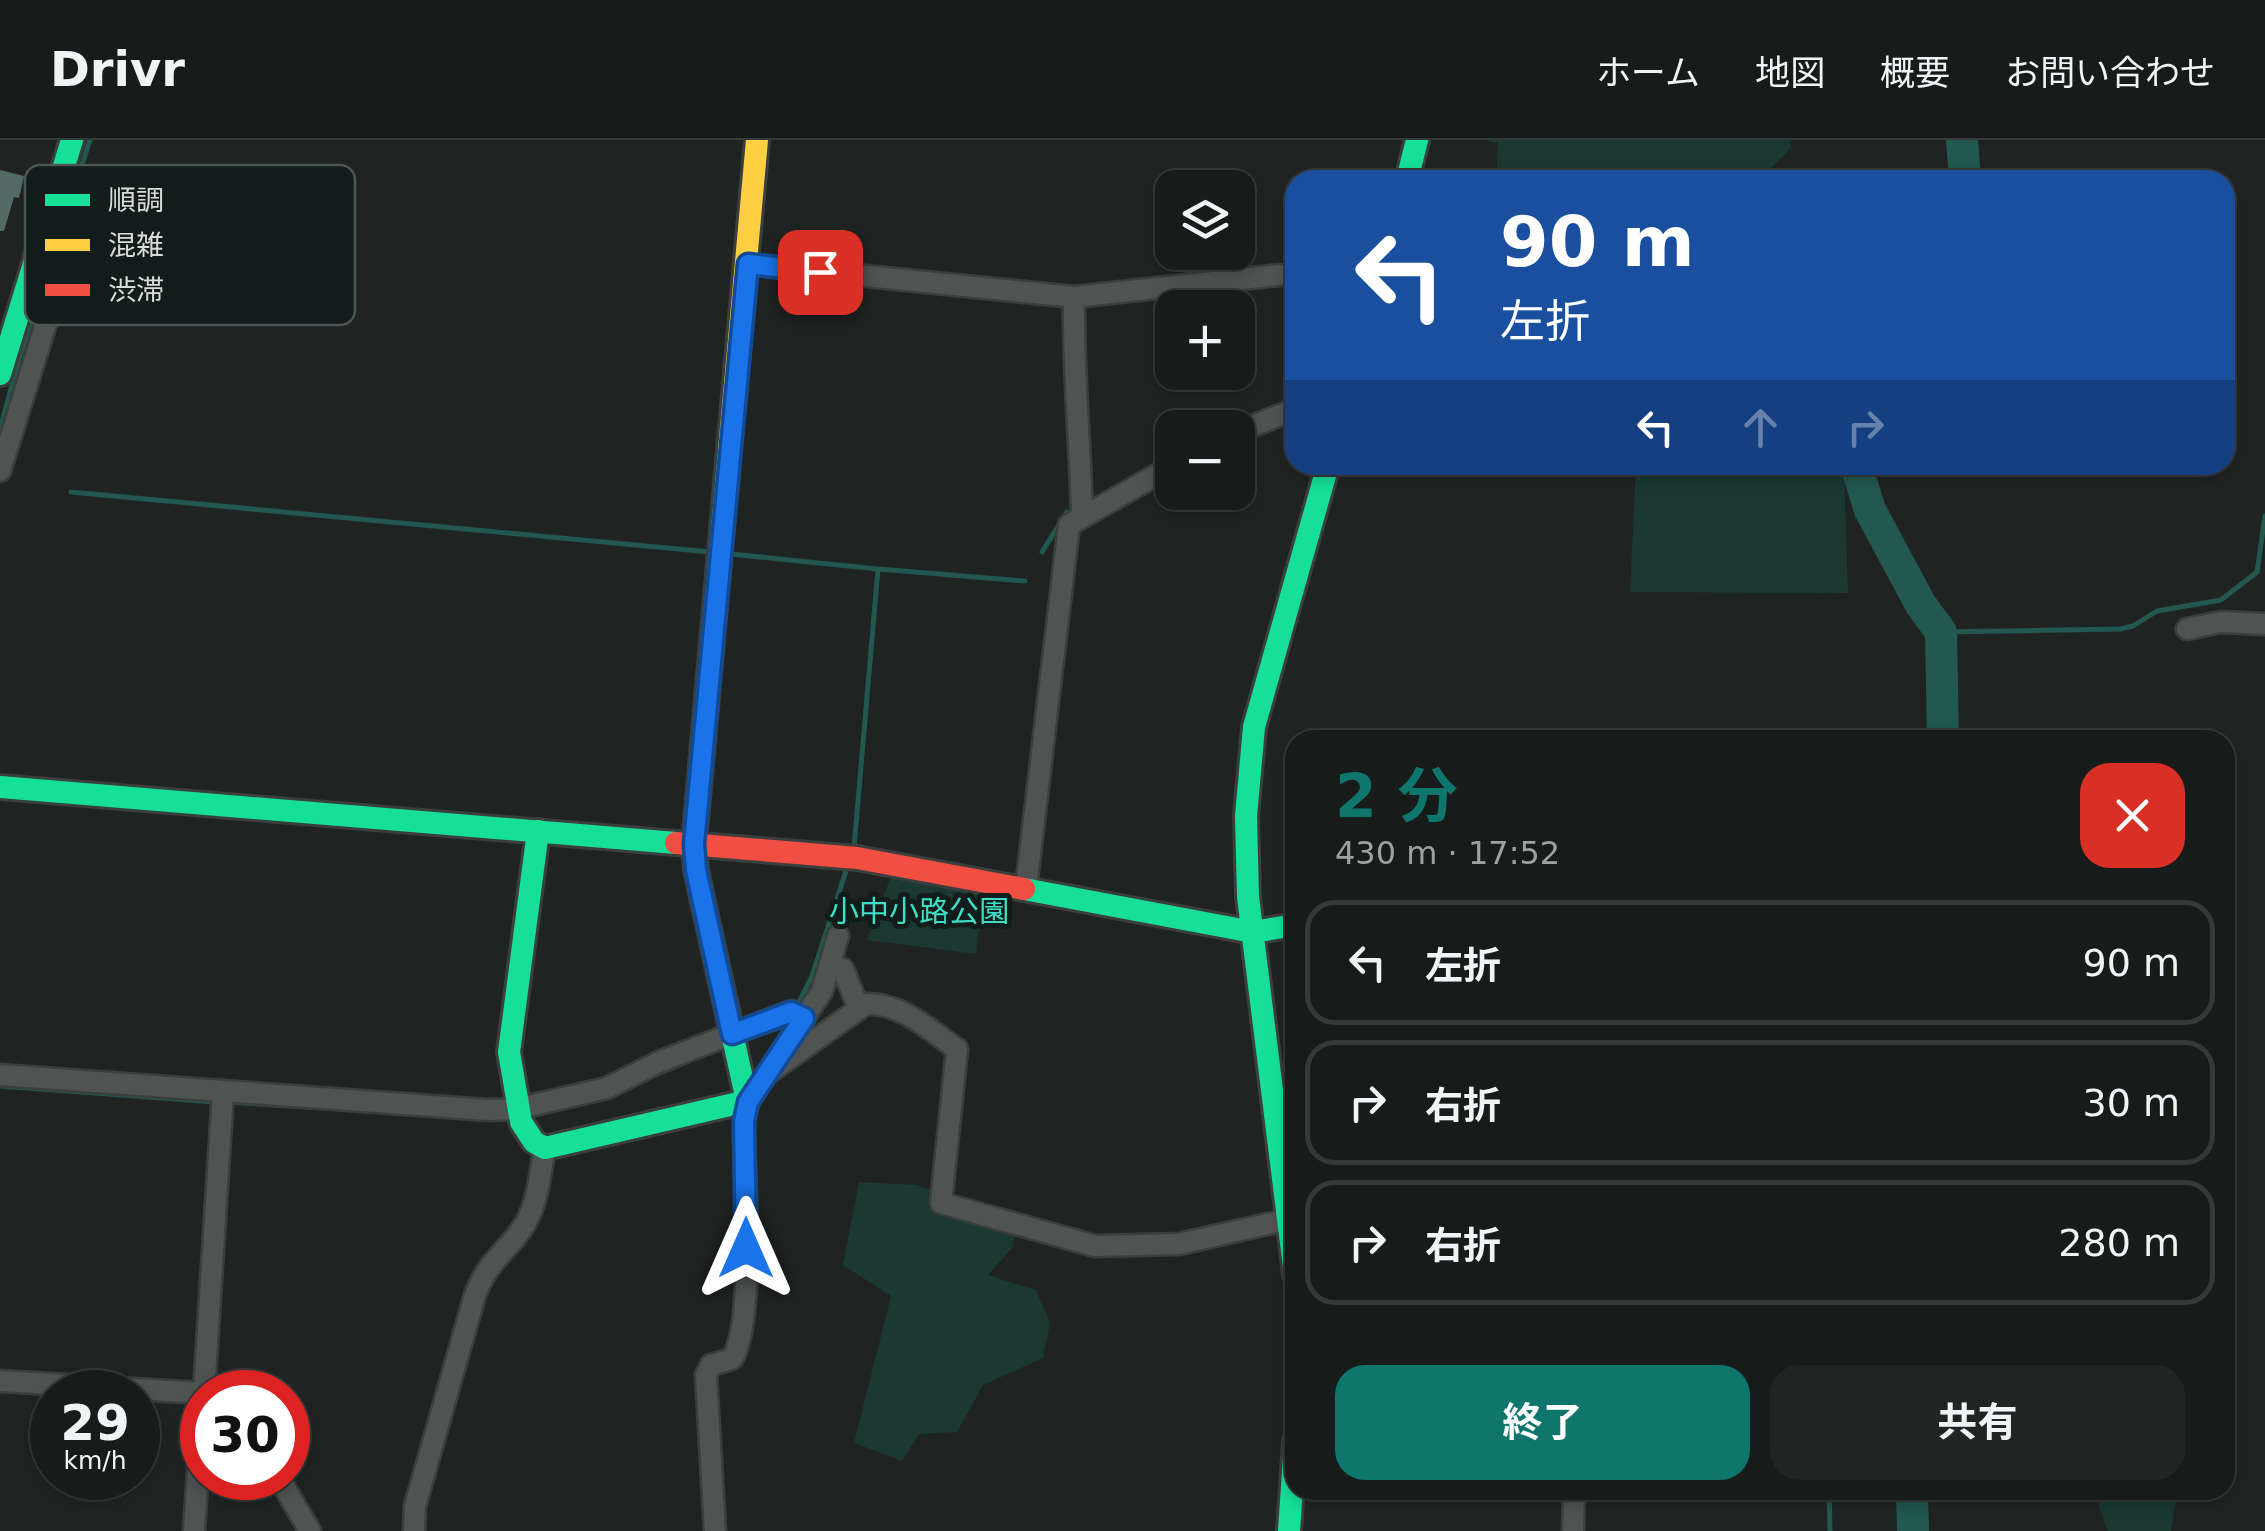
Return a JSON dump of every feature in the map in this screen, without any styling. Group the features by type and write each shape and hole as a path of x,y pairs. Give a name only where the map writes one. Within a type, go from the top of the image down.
{"street":[{"path":"64,165 72,140"},
{"path":"538,831 509,1052 516,1109 534,1142 545,1148 746,1101 696,870 694,844 758,140"},
{"path":"1409,170 1417,140"},
{"path":"748,264 1074,297 1278,275"},
{"path":"0,374 25,293"},
{"path":"1074,297 1073,367 1082,515"},
{"path":"0,471 46,325"},
{"path":"1255,425 1285,413"},
{"path":"1026,888 1070,525 1155,475"},
{"path":"1285,1180 1248,898 1246,816 1252,741 1325,475"},
{"path":"2187,629 2222,622 2265,624"},
{"path":"0,787 857,858 1253,932 1285,926"},
{"path":"715,1531 706,1375 712,1365 732,1359 739,1348 745,1279 744,1121 748,1102 822,991 838,936"},
{"path":"829,967 843,969 859,1010"},
{"path":"766,1074 866,1004 882,1004 899,1009 956,1048 941,1204 1095,1246 1180,1244 1285,1220"},
{"path":"0,1075 516,1109 607,1088 659,1062 791,1012 804,1018"},
{"path":"205,1370 223,1092"},
{"path":"414,1531 415,1506 430,1446 475,1295 484,1271 523,1228 533,1208 545,1148"},
{"path":"0,1381 180,1392"},
{"path":"194,1531 196,1500"},
{"path":"292,1500 310,1531"},
{"path":"1289,1531 1291,1500"},
{"path":"1573,1531 1574,1500"}],"green space":[{"path":"1485,140 1790,140 1791,148 1771,168 1755,170 1497,170 1498,143"},
{"path":"1636,475 1844,475 1848,593 1630,592"},
{"name":"小中小路公園","path":"892,874 983,886 976,954 867,940"},
{"path":"859,1182 916,1185 1017,1219 1013,1247 988,1275 1036,1290 1050,1323 1043,1358 983,1385 957,1432 919,1434 902,1461 854,1443 891,1296 843,1265"},
{"path":"2099,1500 2176,1500 2171,1531 2108,1531"}],"building":[{"path":"0,170 24,176 4,231 0,231"}],"waterway":[{"path":"82,165 90,140"},
{"path":"1962,140 1964,170"},
{"path":"0,429 30,325"},
{"path":"1859,475 1870,510 1921,605 1941,632 1943,730"},
{"path":"71,492 710,552"},
{"path":"1042,552 1067,512"},
{"path":"1941,632 2120,629 2157,611 2221,600 2257,572 2265,516"},
{"path":"731,554 878,569"},
{"path":"854,848 878,569 1025,581"},
{"path":"796,1008 812,976 847,868"},
{"path":"743,1040 782,1027 786,1021"},
{"path":"655,1075 677,1066"},
{"path":"0,1086 216,1102"},
{"path":"227,1102 506,1119"},
{"path":"1829,1500 1830,1531"},
{"path":"1912,1500 1913,1531"}],"traffic: fast":[{"path":"64,165 72,140"},
{"path":"1410,170 1417,140"},
{"path":"0,374 25,293"},
{"path":"538,831 509,1052 521,1122 534,1142 545,1148 747,1101 696,870 694,844 729,450"},
{"path":"1285,1195 1248,897 1246,816 1254,727 1325,475"},
{"path":"0,787 676,843"},
{"path":"1024,889 1253,932 1285,927"},
{"path":"1289,1531 1291,1500"}],"traffic: slow":[{"path":"729,450 757,140"}],"traffic: jam":[{"path":"676,843 857,858 1024,889"}],"route":[{"path":"746,1248 744,1121 748,1102 804,1018 791,1012 732,1034 696,870 694,844 748,264 820,272"}]}
